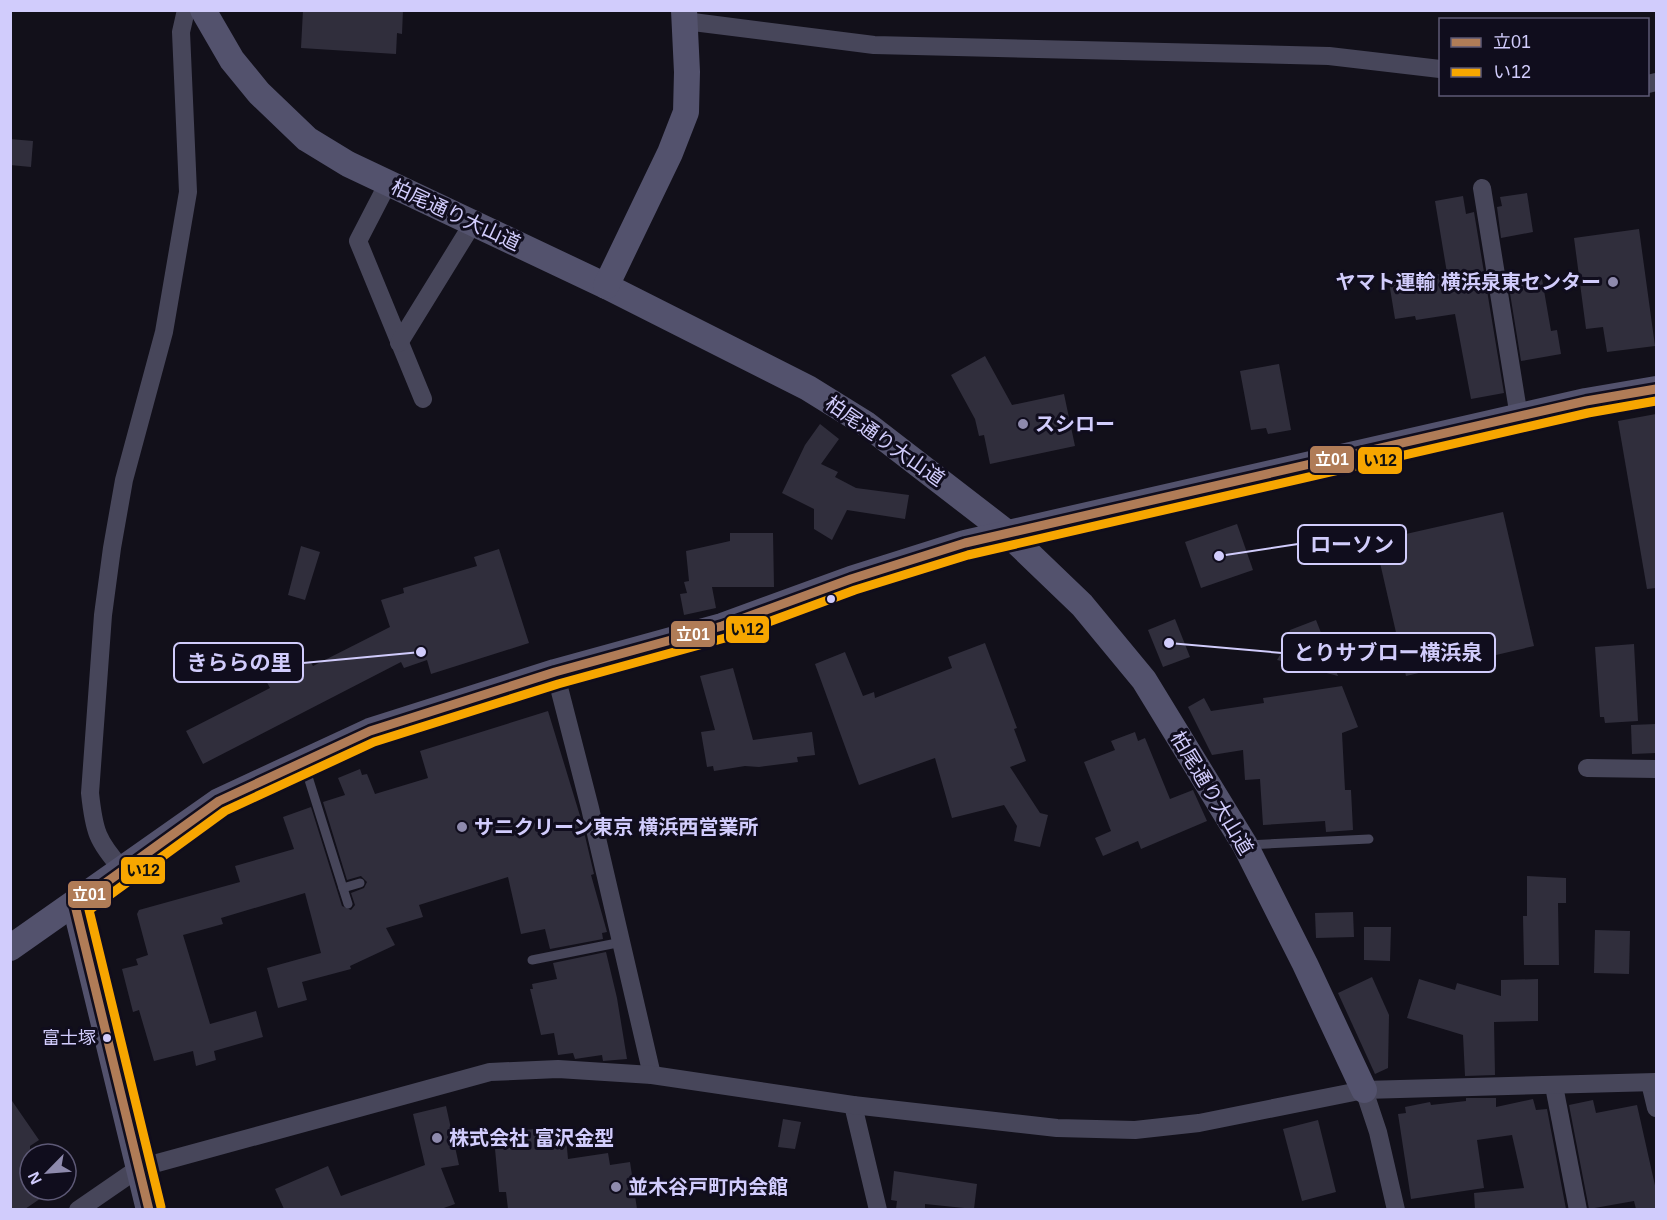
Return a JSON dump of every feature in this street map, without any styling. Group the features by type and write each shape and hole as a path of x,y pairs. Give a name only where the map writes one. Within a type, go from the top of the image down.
{"street":[{"path":"122,869 101,846 93,823 91,782 103,615 124,480 164,332 188,192 181,32 186,10"},
{"name":"柏尾通り大山道","path":"203,10 232,60 259,93 308,138 348,164 606,286 808,388 867,424 1006,532 1082,605 1144,680 1245,845 1305,964 1364,1090"},
{"path":"606,286 670,153 686,112 685,16 874,45 1329,56 1439,69"},
{"path":"388,183 358,241 423,399"},
{"path":"1482,188 1520,417"},
{"path":"399,343 473,223"},
{"path":"10,948 75,905 219,801 370,731 555,672 722,626 851,579 1006,532 1520,417 1656,389"},
{"path":"555,672 622,942 652,1075"},
{"path":"1587,768 1656,769"},
{"path":"75,905 148,1209"},
{"path":"78,1209 139,1168 490,1072 558,1068 652,1075 853,1106 1057,1128 1135,1130 1199,1123 1364,1090 1653,1083 1656,1108"},
{"path":"1554,1086 1578,1209"},
{"path":"1364,1090 1378,1132 1396,1209"},
{"path":"853,1106 878,1209"}],"lane":[{"path":"303,761 348,904"},
{"path":"1245,845 1369,839"},
{"path":"343,888 360,883"},
{"path":"532,960 622,942"}],"building":[{"path":"303,10 403,10 402,34 397,33 396,54 301,48"},
{"path":"10,139 33,141 31,167 10,165"},
{"path":"1527,193 1533,232 1501,238 1497,207 1502,206 1500,197"},
{"path":"1463,196 1466,214 1474,212 1504,393 1471,399 1455,314 1416,320 1415,316 1395,319 1389,282 1447,273 1435,201"},
{"name":"ヤマト運輸 横浜泉東センター","path":"1639,229 1655,346 1607,352 1603,327 1586,329 1574,238"},
{"path":"1526,278 1527,282 1542,279 1551,331 1557,330 1561,354 1521,361 1508,281"},
{"name":"スシロー","path":"985,356 1012,405 1064,394 1075,446 990,464 984,435 979,436 975,419 951,375"},
{"path":"1279,364 1291,430 1268,434 1266,428 1251,430 1240,371"},
{"path":"1656,414 1656,588 1647,589 1618,421"},
{"path":"820,424 839,439 821,464 838,472 835,477 856,488 909,495 905,519 847,510 832,540 814,529 814,509 782,493 805,445"},
{"path":"1503,512 1534,646 1406,676 1375,541"},
{"path":"1237,524 1253,570 1201,588 1185,542"},
{"path":"730,533 773,533 774,587 712,587 716,608 684,615 680,594 687,593 684,582 689,581 686,551 730,541"},
{"path":"301,546 320,552 305,600 288,595"},
{"path":"499,549 529,643 431,674 427,660 404,668 401,662 203,764 186,731 270,688 264,677 285,665 289,673 310,661 313,666 390,627 381,600 404,593 403,588 477,566 474,557"},
{"path":"1175,619 1190,657 1163,667 1148,630"},
{"path":"1316,620 1338,676 1277,660 1285,647 1290,630"},
{"path":"985,643 1017,728 1014,729 1026,761 1010,767 1040,813 1048,815 1040,847 1014,841 1017,826 1004,805 952,818 935,758 859,785 815,664 845,652 863,696 874,692 875,698 952,668 948,657"},
{"path":"1634,644 1638,721 1605,723 1604,717 1600,717 1595,647"},
{"path":"733,668 753,740 812,732 815,755 797,757 798,762 759,767 745,766 714,771 713,766 707,767 701,732 715,730 700,676"},
{"path":"1342,686 1358,727 1342,733 1345,790 1351,790 1353,830 1326,832 1325,821 1263,825 1260,779 1245,780 1243,750 1212,755 1188,707 1204,698 1211,711 1264,703 1263,698"},
{"path":"548,711 581,819 594,874 591,875 607,932 602,933 603,939 550,949 545,929 521,934 508,877 419,905 423,917 386,928 395,945 350,966 351,969 302,982 307,1000 278,1008 267,968 321,953 305,893 221,918 223,924 183,935 210,1024 256,1011 263,1037 214,1051 216,1060 196,1066 193,1051 154,1061 139,1010 133,1012 122,969 138,965 136,959 148,955 137,914 139,910 240,882 235,866 294,849 283,817 311,807 342,906 351,910 355,905 351,893 364,888 367,882 361,876 347,880 323,802 345,795 338,778 360,769 362,775 367,774 375,794 428,778 420,751"},
{"path":"1656,724 1656,753 1632,754 1631,725"},
{"path":"1135,732 1138,741 1145,738 1170,799 1193,790 1207,821 1141,849 1138,841 1103,856 1095,838 1111,831 1084,762 1115,750 1111,741"},
{"path":"1527,876 1566,878 1566,903 1558,903 1559,965 1524,965 1523,916 1527,916"},
{"path":"1353,912 1354,937 1316,938 1315,913"},
{"path":"1364,927 1391,927 1390,961 1364,960"},
{"path":"1595,930 1630,931 1629,974 1594,973"},
{"path":"606,952 617,998 627,1059 603,1061 602,1055 575,1059 573,1053 558,1055 554,1033 541,1035 530,989 533,989 532,984 557,979 553,963"},
{"path":"1372,977 1389,1015 1388,1068 1375,1074 1338,993"},
{"path":"1419,979 1455,990 1457,983 1501,996 1501,980 1538,979 1538,1021 1494,1022 1495,1075 1465,1076 1463,1035 1407,1018"},
{"path":"10,1098 39,1140 18,1142 18,1202 35,1202 25,1209 10,1209"},
{"path":"1466,1098 1496,1098 1496,1107 1533,1099 1536,1110 1547,1109 1566,1209 1475,1209 1474,1193 1524,1188 1512,1135 1477,1140 1484,1188 1411,1199 1398,1114 1406,1113 1405,1107 1430,1102 1431,1105 1466,1101"},
{"path":"1593,1100 1596,1113 1637,1105 1656,1190 1656,1209 1636,1209 1634,1201 1589,1209 1569,1105"},
{"path":"446,1106 459,1165 441,1168 455,1204 441,1209 284,1209 275,1189 328,1166 341,1196 425,1165 413,1114"},
{"path":"783,1119 801,1122 795,1149 778,1147"},
{"path":"1318,1120 1336,1192 1302,1201 1283,1129"},
{"path":"565,1126 568,1159 608,1153 610,1165 630,1162 637,1209 508,1209 506,1192 499,1192 495,1149 513,1147 512,1141 525,1140 524,1130"},
{"path":"894,1171 977,1184 974,1209 925,1204 925,1209 896,1209 897,1201 891,1200"}],"transit line":[{"name":"立01","path":"149,1210 75,905 219,801 370,731 555,672 722,626 851,579 965,543 1586,401 1656,389"},
{"name":"い12","path":"161,1207 89,910 225,811 374,742 558,684 725,638 855,590 968,555 1588,413 1656,401"}],"place":[{"name":"ヤマト運輸 横浜泉東センター","path":"1613,282"},
{"name":"スシロー","path":"1023,424"},
{"name":"ローソン","path":"1219,556"},
{"name":"とりサブロー横浜泉","path":"1169,643"},
{"name":"きららの里","path":"421,652"},
{"name":"サニクリーン東京 横浜西営業所","path":"462,827"},
{"name":"富士塚","path":"107,1038"},
{"name":"株式会社 富沢金型","path":"437,1138"},
{"name":"並木谷戸町内会館","path":"616,1187"}]}
